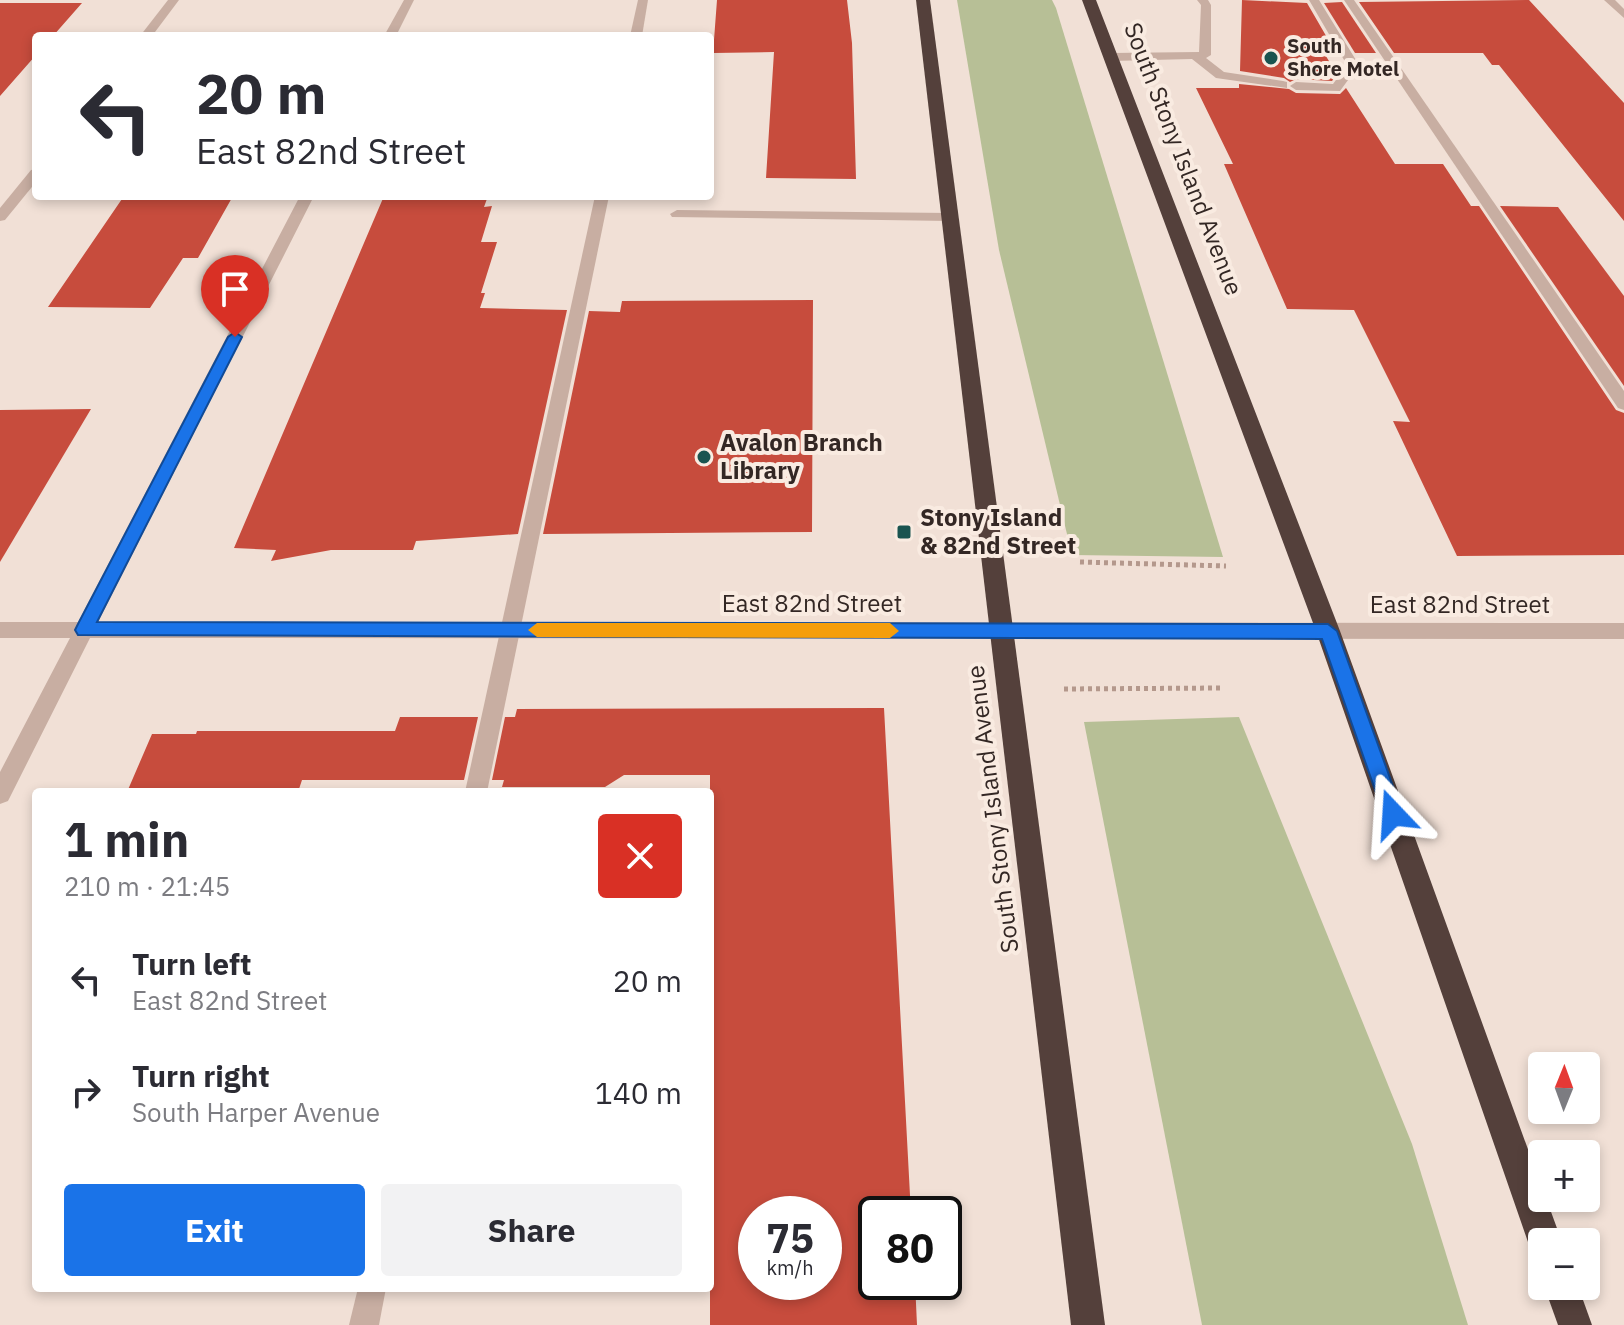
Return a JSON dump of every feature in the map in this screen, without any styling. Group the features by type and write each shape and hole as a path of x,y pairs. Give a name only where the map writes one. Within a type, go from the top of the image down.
{"highway":[{"name":"South Stony Island Avenue","path":"923,0 1088,1325"},
{"name":"South Stony Island Avenue","path":"1089,0 1328,631 1540,1228"},
{"path":"1566,1300 1575,1325"}],"street":[{"path":"149,32 174,0"},
{"path":"392,32 409,0"},
{"path":"637,32 643,0"},
{"path":"1111,57 1205,55 1206,5 1202,0"},
{"path":"1195,55 1220,75 1336,88 1353,65 1314,0"},
{"path":"1349,0 1624,404"},
{"path":"1609,0 1624,15"},
{"path":"0,217 32,178"},
{"path":"0,794 305,200"},
{"path":"477,788 601,200"},
{"path":"677,214 950,217"},
{"name":"East 82nd Street","path":"0,630 1624,631"},
{"path":"364,1325 371,1292"}],"path":[{"path":"1080,562 1226,566"},
{"path":"1064,689 1223,688"}],"green space":[{"path":"957,0 1052,0 1056,8 1223,557 1072,555 999,250"},
{"path":"1239,717 1412,1144 1468,1325 1202,1325 1084,722"}],"building":[{"path":"717,0 847,0 852,43 856,179 766,178 774,52 714,53"},
{"path":"1242,0 1307,3 1336,53 1324,53 1337,74 1332,81 1296,79 1290,82 1284,78 1240,71"},
{"path":"1529,0 1624,103 1624,221 1499,65 1492,65 1483,53 1394,53 1359,2"},
{"path":"1342,2 1376,53 1355,53 1324,3"},
{"path":"0,3 82,3 57,32 32,32 32,60 0,96"},
{"path":"1239,84 1289,89 1296,93 1340,94 1346,88 1395,164 1443,164 1471,206 1479,206 1616,410 1624,413 1624,555 1457,556 1393,421 1410,422 1354,310 1287,309 1224,164 1233,164 1196,88 1239,88"},
{"path":"121,200 231,200 198,258 183,258 150,308 48,307"},
{"path":"382,200 487,200 484,207 492,206 481,242 497,242 481,293 485,293 480,308 567,310 518,534 416,541 413,550 331,550 271,561 276,550 234,548"},
{"path":"1500,206 1558,207 1624,296 1624,386"},
{"name":"Avalon Branch Library","path":"813,300 812,532 543,534 589,311 620,312 622,301"},
{"path":"91,409 0,562 0,410"},
{"path":"884,708 910,1196 858,1196 858,1300 916,1300 917,1325 710,1325 710,1292 714,1292 714,788 710,788 710,775 624,775 605,787 502,787 504,780 492,780 505,717 515,717 517,709"},
{"path":"400,717 478,717 464,780 302,780 299,788 129,788 152,734 196,734 197,731 395,731"}],"slow traffic":[{"path":"537,630 890,631"}],"place":[{"name":"South Shore Motel","path":"1271,58"},
{"name":"Avalon Branch Library","path":"704,457"},
{"name":"Stony Island & 82nd Street","path":"904,532"}],"route":[{"path":"235,337 84,630 1328,631 1393,814"}]}
